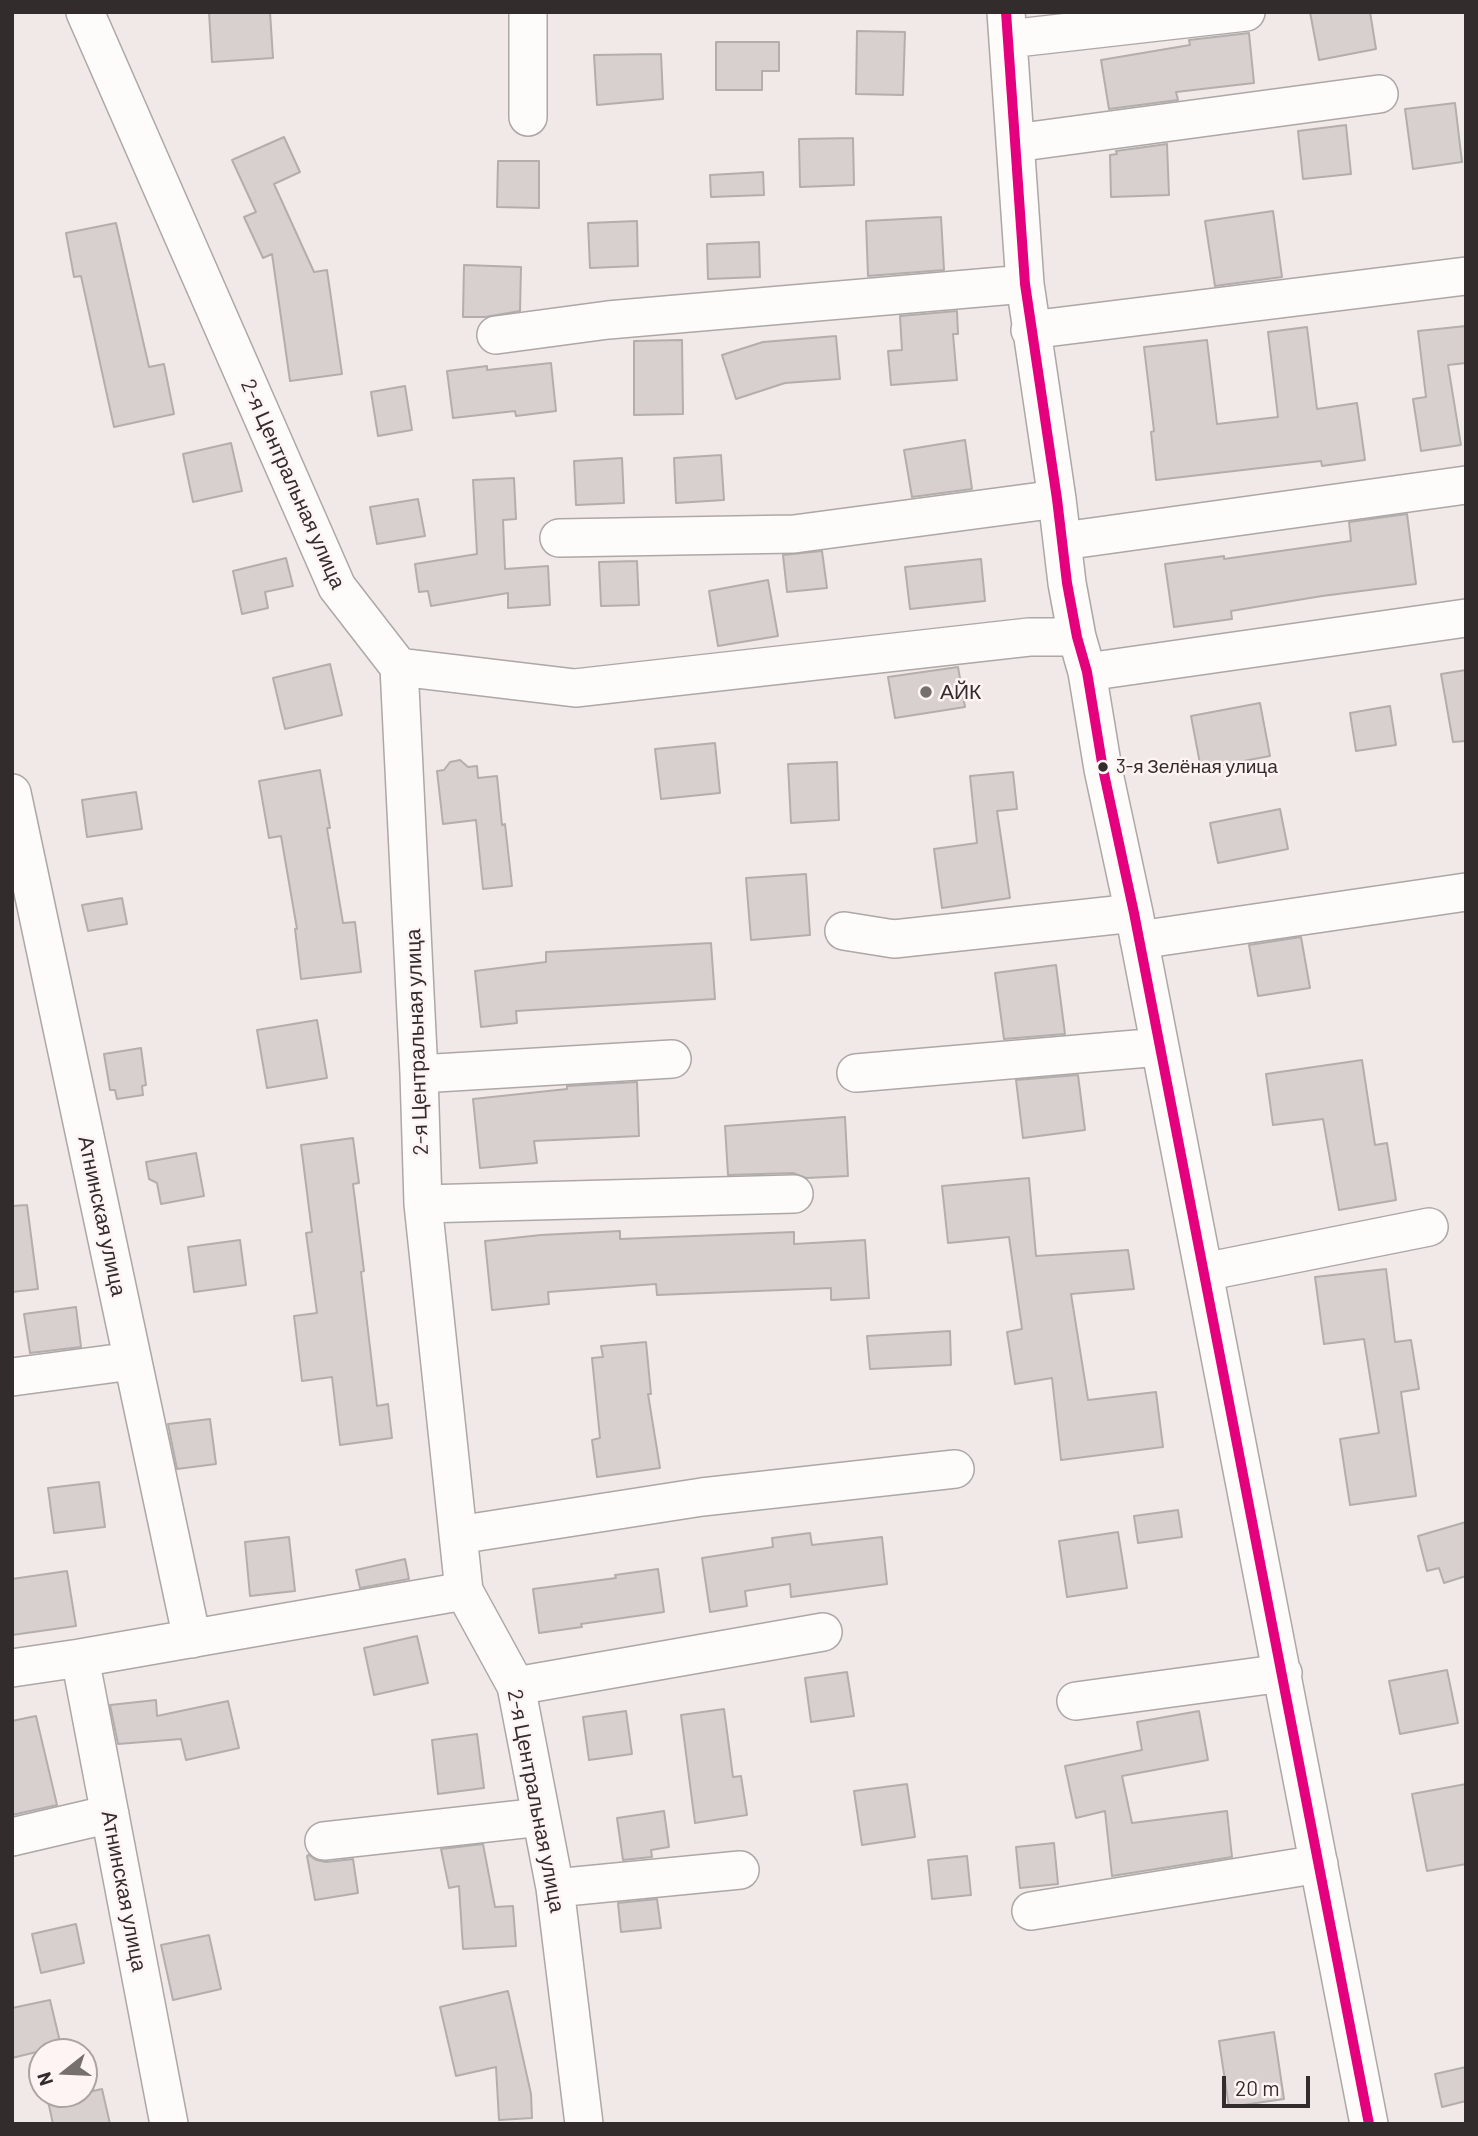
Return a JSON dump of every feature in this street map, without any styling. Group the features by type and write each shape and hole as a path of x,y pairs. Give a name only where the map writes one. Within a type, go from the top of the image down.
{"street":[{"name":"2-я Центральная улица","path":"85,12 337,587 399,667 423,1204 464,1591 516,1686 555,1888 584,2124"},
{"path":"528,12 528,117"},
{"path":"1246,12 1007,25 1025,284 1058,499 1067,583 1087,672 1103,769 1283,1673 1369,2124"},
{"path":"1015,143 1379,94"},
{"path":"1030,330 1466,276"},
{"path":"496,335 608,320 1025,284"},
{"path":"1063,541 1466,485"},
{"path":"559,538 794,534 1058,499"},
{"path":"1087,672 1466,618"},
{"path":"399,667 575,688 1029,637 1077,636"},
{"name":"Атнинская улица","path":"12,793 192,1639"},
{"path":"844,931 894,939 1136,926 1466,892"},
{"path":"856,1073 1160,1047"},
{"path":"419,1074 672,1059"},
{"path":"423,1204 794,1195"},
{"path":"1204,1272 1429,1227"},
{"path":"12,1377 132,1361"},
{"path":"458,1535 702,1497 955,1469"},
{"path":"12,1668 464,1591"},
{"path":"516,1686 823,1632"},
{"name":"Атнинская улица","path":"80,1658 169,2124"},
{"path":"1076,1701 1283,1673"},
{"path":"12,1837 110,1815"},
{"path":"324,1842 541,1817"},
{"path":"1031,1911 1319,1864"},
{"path":"555,1888 740,1870"}],"building":[{"path":"209,12 270,12 273,58 212,62"},
{"path":"1310,12 1370,12 1376,49 1319,60"},
{"path":"857,31 905,32 903,95 856,94"},
{"path":"1249,33 1254,83 1176,92 1178,100 1109,109 1101,60 1190,45 1189,40"},
{"path":"716,42 779,42 779,71 762,71 762,90 716,90"},
{"path":"661,54 663,99 597,105 594,55"},
{"path":"1455,103 1462,162 1413,169 1405,109"},
{"path":"1346,125 1351,174 1303,179 1298,131"},
{"path":"284,137 300,172 274,184 314,272 327,270 342,374 290,381 272,254 263,258 244,217 256,212 232,160"},
{"path":"853,138 854,185 800,187 799,139"},
{"path":"1167,144 1169,195 1111,197 1110,155 1117,154 1116,151"},
{"path":"498,161 539,161 539,208 497,207"},
{"path":"763,172 764,195 711,197 710,175"},
{"path":"1273,211 1282,277 1215,286 1205,221"},
{"path":"941,217 944,270 868,276 866,221"},
{"path":"637,221 638,266 590,268 588,223"},
{"path":"116,223 149,367 164,364 174,414 114,427 81,276 74,277 66,233"},
{"path":"759,242 760,277 708,279 707,244"},
{"path":"464,265 521,267 520,311 485,317 463,317"},
{"path":"957,311 958,334 953,334 957,380 891,385 888,351 902,350 900,316"},
{"path":"1466,326 1466,363 1448,365 1461,445 1421,451 1413,399 1426,397 1418,331"},
{"path":"1307,327 1317,409 1357,403 1365,460 1322,466 1321,461 1156,480 1151,432 1154,431 1144,347 1207,340 1217,424 1278,417 1268,332"},
{"path":"836,336 840,379 785,383 736,399 722,355 763,342"},
{"path":"682,340 683,414 634,415 634,341"},
{"path":"551,363 556,411 516,416 515,411 453,418 447,371"},
{"path":"405,386 412,430 378,436 371,392"},
{"path":"965,440 972,489 912,497 904,450"},
{"path":"231,443 242,491 193,502 183,454"},
{"path":"721,455 724,500 676,503 674,458"},
{"path":"622,458 624,503 576,505 574,461"},
{"path":"514,478 516,519 503,520 505,569 548,566 550,605 508,608 508,593 431,606 428,591 419,592 415,564 477,554 473,480"},
{"path":"418,499 425,536 377,544 370,507"},
{"path":"1407,514 1416,584 1231,611 1232,619 1174,627 1165,564 1224,556 1224,559 1351,541 1349,522"},
{"path":"822,551 827,588 787,592 783,555"},
{"path":"286,558 293,586 265,592 268,608 242,614 233,571"},
{"path":"981,559 985,601 910,609 905,567"},
{"path":"637,561 639,605 601,606 599,562"},
{"path":"768,580 778,636 718,646 709,591"},
{"path":"330,664 342,715 285,729 273,678"},
{"name":"АЙК","path":"958,667 965,707 895,718 888,677"},
{"path":"1466,670 1466,741 1453,742 1441,674"},
{"path":"1260,703 1270,756 1201,769 1191,716"},
{"path":"1390,706 1396,745 1356,751 1350,713"},
{"path":"715,743 720,793 661,799 655,749"},
{"path":"460,760 468,767 477,766 478,778 497,776 512,886 483,889 476,820 443,824 437,771 444,770 450,762"},
{"path":"837,762 839,820 791,823 788,764"},
{"path":"320,770 343,923 355,922 361,972 301,979 297,929 281,836 269,838 259,781"},
{"path":"1013,772 1017,809 997,811 1010,898 942,908 934,849 977,843 970,776"},
{"path":"136,792 142,829 87,837 82,800"},
{"path":"1280,809 1288,849 1218,863 1210,823"},
{"path":"806,874 810,935 751,940 746,878"},
{"path":"122,898 127,924 88,931 82,905"},
{"path":"1301,937 1310,988 1258,996 1249,945"},
{"path":"711,943 715,999 516,1011 517,1023 481,1027 475,971 546,962 546,952"},
{"path":"1056,965 1065,1034 1004,1039 995,973"},
{"path":"317,1020 327,1078 267,1088 257,1030"},
{"path":"141,1048 146,1085 142,1086 143,1095 117,1099 115,1090 110,1090 104,1054"},
{"path":"1362,1060 1375,1145 1387,1143 1396,1200 1339,1210 1323,1119 1273,1125 1266,1074"},
{"path":"1078,1075 1085,1130 1023,1138 1016,1080"},
{"path":"637,1082 639,1136 534,1141 537,1163 480,1168 473,1099 567,1089 567,1086"},
{"path":"845,1117 848,1176 806,1178 793,1173 728,1175 725,1126"},
{"path":"353,1138 359,1183 353,1184 377,1406 388,1404 392,1438 340,1445 332,1377 302,1381 294,1316 317,1313 306,1233 312,1232 301,1145"},
{"path":"196,1153 204,1196 161,1204 157,1183 149,1179 146,1162"},
{"path":"1029,1178 1036,1256 1128,1250 1134,1289 1071,1294 1088,1400 1156,1392 1163,1447 1061,1460 1052,1378 1015,1384 1007,1332 1022,1329 1009,1237 948,1243 942,1186"},
{"path":"27,1205 38,1289 12,1292 12,1206"},
{"path":"620,1231 620,1239 794,1232 794,1244 865,1240 869,1298 831,1300 831,1288 657,1295 656,1284 548,1292 549,1304 492,1310 485,1241"},
{"path":"240,1240 246,1285 194,1292 188,1247"},
{"path":"1386,1269 1395,1342 1411,1340 1419,1389 1401,1392 1416,1496 1350,1505 1340,1439 1379,1433 1364,1339 1324,1344 1315,1277"},
{"path":"76,1307 81,1347 30,1353 24,1314"},
{"path":"950,1331 951,1365 870,1369 867,1336"},
{"path":"646,1342 651,1394 648,1394 660,1468 597,1477 592,1440 600,1438 592,1358 603,1357 601,1346"},
{"path":"210,1419 216,1464 177,1469 168,1424"},
{"path":"99,1482 105,1527 54,1533 48,1488"},
{"path":"1178,1510 1182,1537 1138,1543 1134,1516"},
{"path":"1466,1522 1466,1576 1444,1583 1439,1568 1427,1571 1418,1536"},
{"path":"1118,1532 1127,1588 1067,1597 1059,1541"},
{"path":"810,1533 812,1545 882,1537 887,1584 791,1597 790,1584 745,1591 747,1606 710,1612 702,1558 773,1547 772,1538"},
{"path":"289,1537 295,1591 250,1596 245,1542"},
{"path":"405,1559 409,1579 360,1588 356,1570"},
{"path":"658,1569 664,1612 539,1633 533,1589 616,1578 615,1575"},
{"path":"67,1571 76,1626 12,1635 12,1579"},
{"path":"417,1636 428,1683 374,1695 364,1648"},
{"path":"1447,1670 1458,1723 1400,1734 1389,1681"},
{"path":"847,1672 854,1716 811,1722 805,1678"},
{"path":"156,1700 157,1716 228,1701 239,1748 186,1760 181,1739 118,1744 110,1705"},
{"path":"724,1709 733,1777 741,1776 747,1815 695,1823 681,1715"},
{"path":"626,1711 632,1754 589,1760 583,1717"},
{"path":"1199,1711 1208,1760 1122,1776 1132,1823 1227,1811 1232,1857 1112,1876 1105,1811 1076,1818 1065,1766 1142,1750 1137,1722"},
{"path":"36,1716 57,1805 12,1815 12,1721"},
{"path":"477,1734 484,1788 438,1794 432,1740"},
{"path":"907,1784 915,1837 862,1845 854,1791"},
{"path":"1466,1784 1466,1864 1427,1871 1412,1794"},
{"path":"664,1811 669,1847 651,1850 652,1857 623,1860 617,1818"},
{"path":"1054,1843 1058,1884 1020,1888 1016,1847"},
{"path":"483,1844 495,1907 513,1906 516,1946 463,1949 459,1886 449,1888 441,1849"},
{"path":"307,1856 326,1862 353,1859 358,1893 315,1900"},
{"path":"967,1856 971,1895 932,1899 928,1860"},
{"path":"657,1899 661,1928 621,1932 618,1903"},
{"path":"76,1924 84,1963 41,1973 32,1934"},
{"path":"209,1935 221,1989 173,2000 161,1945"},
{"path":"508,1991 531,2094 532,2118 499,2120 496,2067 456,2076 440,2007"},
{"path":"50,2000 59,2038 28,2038 28,2054 12,2058 12,2008"},
{"path":"1274,2032 1284,2099 1229,2107 1219,2041"},
{"path":"1466,2067 1466,2101 1442,2107 1435,2074"},
{"path":"102,2089 110,2124 53,2124 50,2108 98,2108 98,2090"}],"transit line":[{"path":"1006,12 1025,284 1067,583 1087,672 1103,769 1134,913 1369,2124"}],"place":[{"name":"АЙК","path":"926,692"},
{"name":"3-я Зелёная улица","path":"1103,767"}]}
